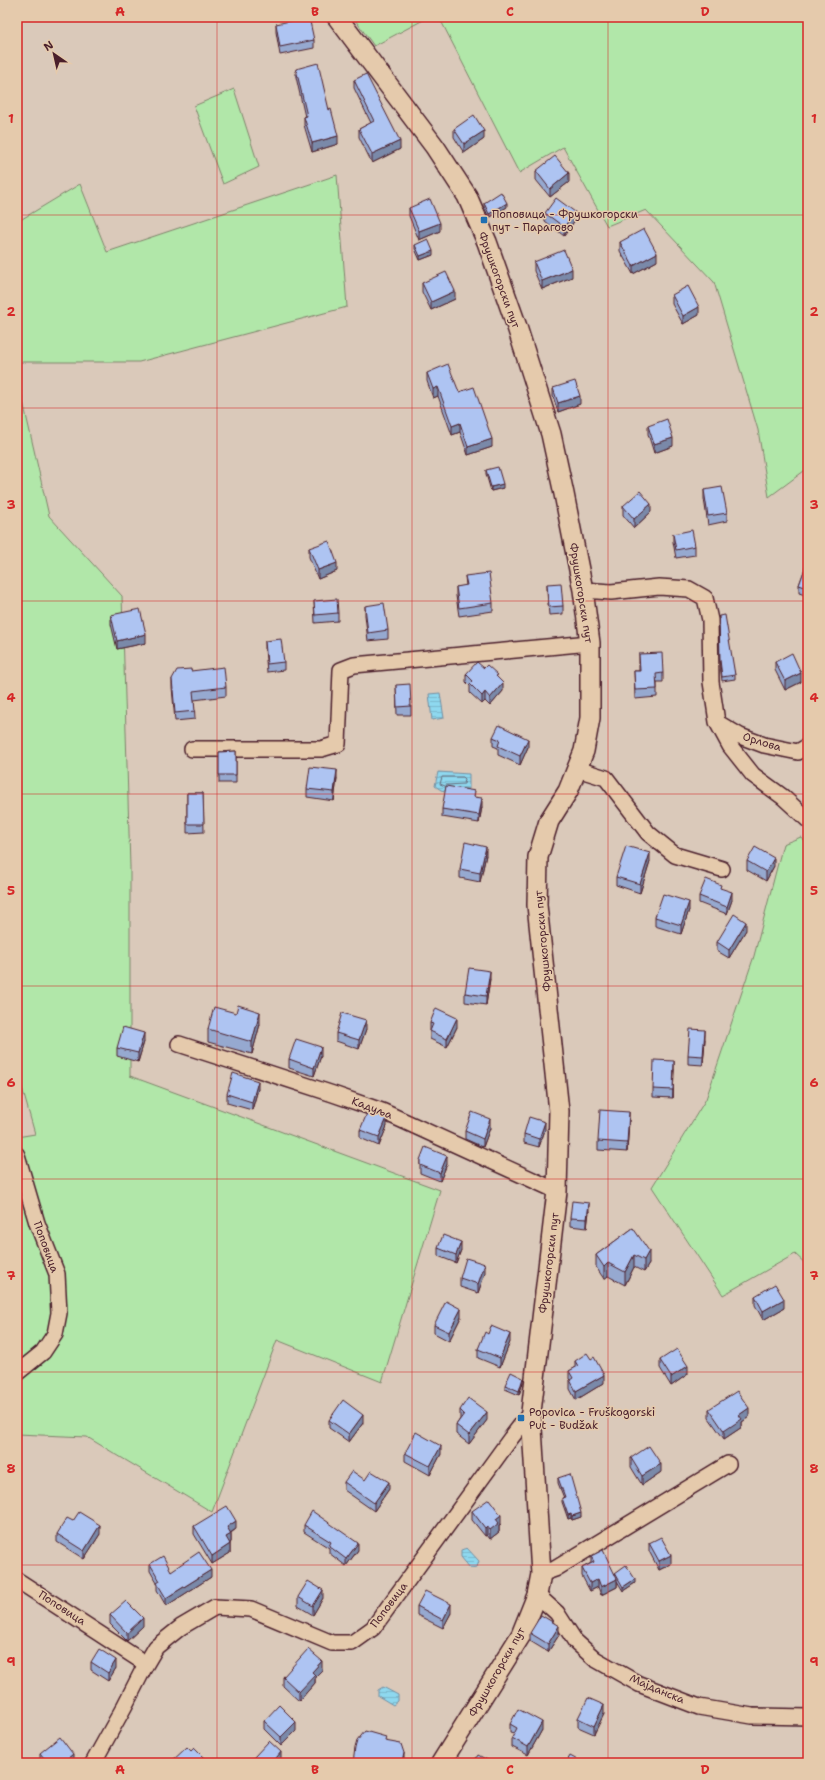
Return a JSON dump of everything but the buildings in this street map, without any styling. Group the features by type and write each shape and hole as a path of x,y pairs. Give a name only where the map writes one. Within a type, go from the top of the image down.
{"street":[{"name":"Фрушкогорски пут","path":"337,17 435,146 467,196 487,242 517,327 550,434 564,494 583,590 590,642 590,718 584,752 568,791 549,821 538,857 538,905 559,1112 558,1191 531,1412 541,1574 537,1595 521,1635 441,1763"},
{"path":"583,590 611,592 659,587 689,589 705,598 710,620 711,682 717,722 730,746 754,775 784,797 808,820"},
{"path":"192,749 321,748 338,744 341,670 354,665 590,642"},
{"name":"Орлова","path":"717,722 740,736 764,745 798,752 808,746"},
{"path":"577,769 606,778 648,833 675,855 722,868"},
{"name":"Кадуља","path":"179,1044 382,1111 558,1191"},
{"name":"Поповица","path":"17,1155 37,1223 57,1274 59,1313 55,1334 43,1352 17,1373"},
{"name":"Поповица","path":"93,1763 156,1648 181,1627 215,1607 251,1609 332,1643 352,1643 373,1628 510,1438 531,1412"},
{"path":"541,1574 555,1569 728,1464"},
{"name":"Поповица","path":"17,1580 146,1664"},
{"name":"Мајданска","path":"537,1595 557,1613 575,1641 595,1659 639,1684 699,1707 752,1716 808,1717"}],"green space":[{"path":"353,17 429,17 374,46"},
{"path":"439,17 808,17 808,468 769,497 758,430 714,282 646,210 607,226 563,147 519,173"},
{"path":"234,89 259,167 223,184 194,106"},
{"path":"337,175 347,307 139,362 17,362 17,222 80,184 107,252"},
{"path":"17,375 49,516 122,596 130,867 130,1076 440,1190 382,1382 277,1340 212,1512 87,1437 17,1434 17,1137 35,1134 17,1070"},
{"path":"801,837 808,845 808,1266 795,1254 723,1295 652,1187 706,1099 754,956 783,844"}],"water":[{"path":"440,693 444,718 432,720 429,694"},
{"path":"438,772 469,774 469,789 449,788 445,791 441,790 435,786"},
{"path":"467,1548 479,1561 477,1567 470,1568 461,1557 461,1550"},
{"path":"383,1687 398,1695 398,1701 393,1705 378,1696 378,1690"}],"place":[{"name":"Поповица - Фрушкогорски пут - Парагово","path":"484,220"},
{"name":"Popovica - Fruškogorski Put - Budžak","path":"521,1418"}]}
